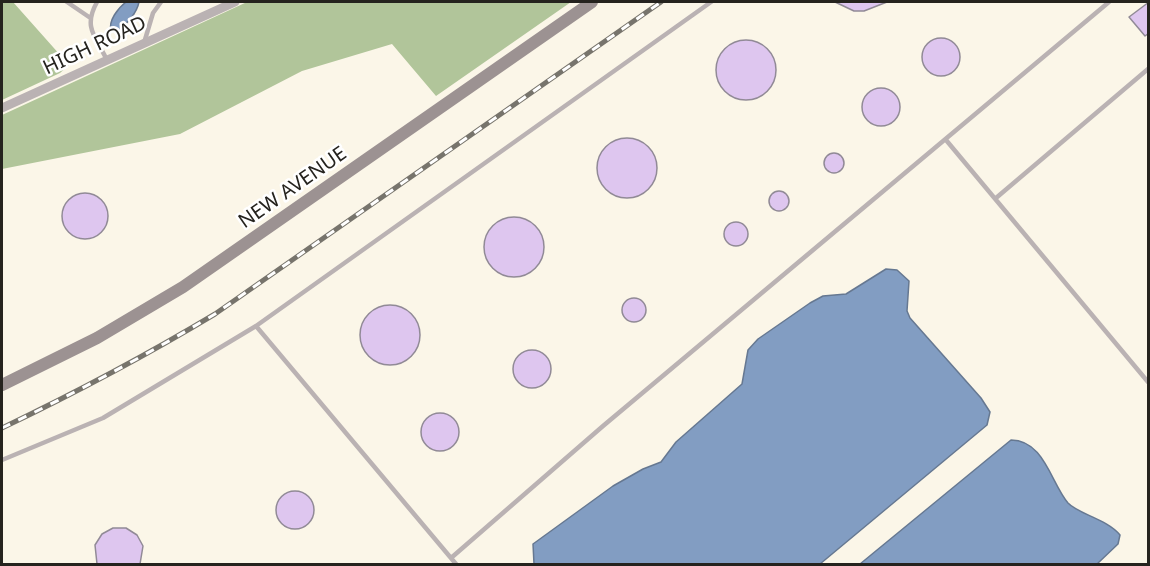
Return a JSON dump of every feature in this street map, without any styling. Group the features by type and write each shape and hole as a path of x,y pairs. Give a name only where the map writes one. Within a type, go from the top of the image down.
{"main road":[{"name":"NEW AVENUE","path":"2,384 97,338 183,287 592,2"}],"street":[{"name":"HIGH ROAD","path":"2,108 235,2"}],"lane":[{"path":"67,2 89,17 107,60"},
{"path":"89,17 97,2"},
{"path":"144,43 153,13 161,2"},
{"path":"2,460 103,418 256,326 711,2"},
{"path":"451,558 603,426 1109,2"},
{"path":"996,198 1149,69"},
{"path":"946,140 1149,382"},
{"path":"256,326 456,564"}],"green space":[{"path":"2,2 13,2 69,65 60,73 2,100"},
{"path":"247,2 571,2 436,96 392,44 302,71 180,134 2,169 2,115"}],"water":[{"path":"126,2 139,2 134,14 124,26 117,32 111,31 114,15"},
{"path":"886,269 897,270 909,281 907,311 910,318 981,398 990,412 987,425 820,564 534,564 533,544 613,486 661,462 676,442 742,384 748,350 758,339 810,303 823,296 846,294"},
{"path":"1011,440 1022,442 1039,455 1068,503 1108,525 1120,535 1118,544 1097,564 860,564"}],"building":[{"path":"835,2 887,2 864,11 854,11"},
{"path":"1149,2 1149,33 1145,36 1129,17"},
{"path":"941,38 954,44 960,57 954,70 941,76 928,70 922,57 928,44"},
{"path":"740,40 752,40 763,45 771,53 776,70 774,82 763,95 752,100 740,100 729,95 721,87 716,76 716,64 721,53 729,45"},
{"path":"881,88 894,94 900,107 894,120 881,126 868,120 862,107 868,94"},
{"path":"621,138 633,138 644,143 652,151 657,168 655,180 644,193 633,198 621,198 610,193 602,185 597,174 597,162 602,151 610,143"},
{"path":"834,153 841,156 844,163 841,170 834,173 827,170 824,163 827,156"},
{"path":"779,191 786,194 789,201 786,208 779,211 772,208 769,201 772,194"},
{"path":"90,193 102,199 107,207 107,225 102,233 94,238 80,239 68,233 63,225 62,211 68,199 76,194"},
{"path":"508,217 520,217 531,222 539,230 544,247 542,259 531,272 520,277 508,277 497,272 489,264 484,253 484,241 489,230 497,222"},
{"path":"736,222 744,226 748,234 744,242 736,246 728,242 724,234 728,226"},
{"path":"634,298 642,302 646,310 642,318 634,322 626,318 622,310 626,302"},
{"path":"390,305 407,310 415,318 420,335 415,352 407,360 390,365 373,360 365,352 360,335 365,318 373,310"},
{"path":"532,350 545,356 551,369 545,382 532,388 519,382 513,369 519,356"},
{"path":"440,413 453,419 459,432 453,445 440,451 427,445 421,432 427,419"},
{"path":"295,491 308,497 314,510 308,523 295,529 282,523 276,510 282,497"},
{"path":"113,528 126,528 137,535 143,546 140,564 97,564 95,545 102,534"}],"railway":[{"path":"2,428 110,374 215,314 661,2"}]}
